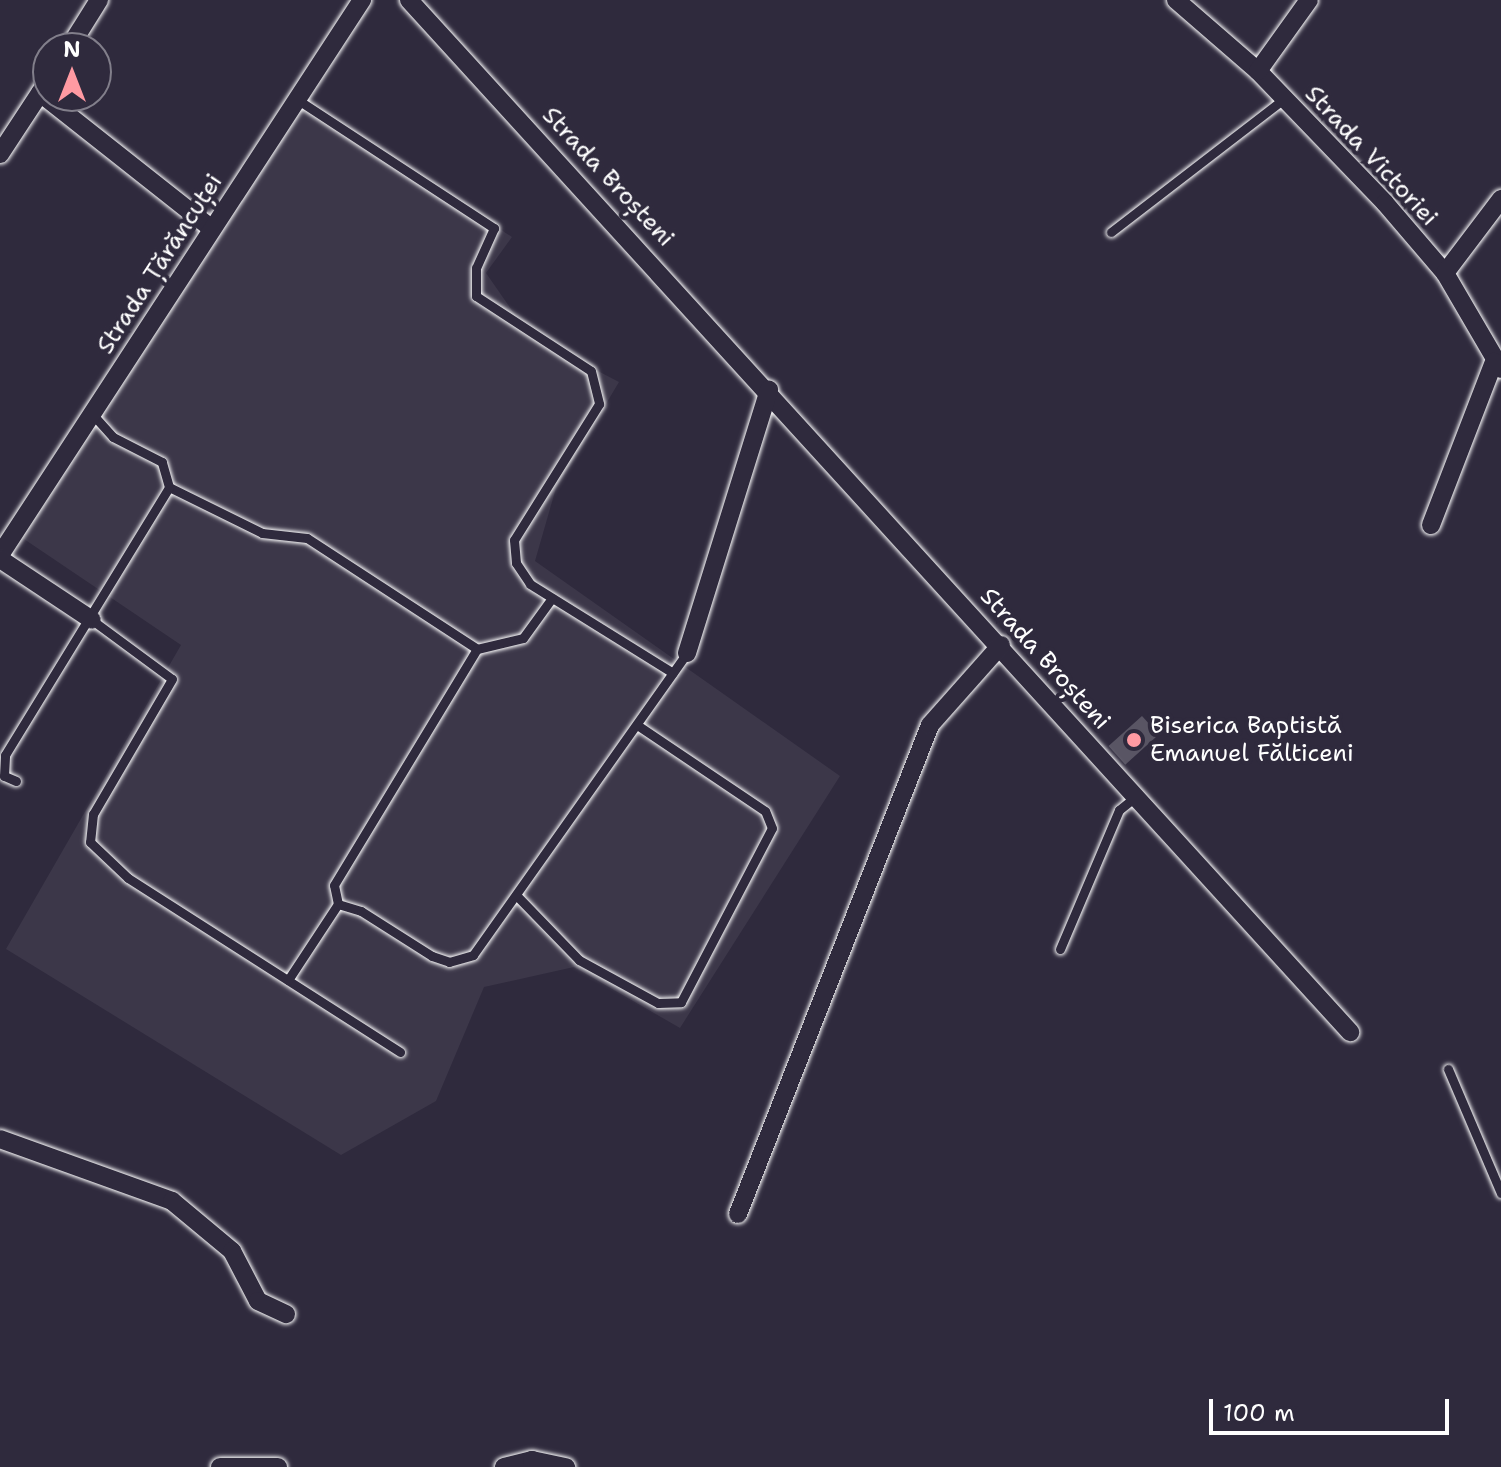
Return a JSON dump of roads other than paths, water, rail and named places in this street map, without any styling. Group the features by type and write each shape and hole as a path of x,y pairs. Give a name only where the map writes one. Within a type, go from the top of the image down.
{"street":[{"path":"79,32 99,0"},
{"name":"Strada Țărăncuței","path":"0,557 295,98 362,0"},
{"name":"Strada Broșteni","path":"409,0 769,389 1350,1032"},
{"name":"Strada Victoriei","path":"1176,0 1285,98 1445,273 1498,366"},
{"path":"1258,71 1309,0"},
{"path":"0,154 32,105"},
{"path":"74,112 212,229"},
{"path":"1445,273 1501,199"},
{"path":"1431,525 1498,366"},
{"path":"687,653 769,389"},
{"path":"0,557 92,620"},
{"path":"738,1214 930,725 1001,645"},
{"path":"0,1139 172,1201 232,1251 258,1301 286,1314"},
{"path":"504,1467 532,1460 566,1467"},
{"path":"220,1467 278,1467"}],"lane":[{"path":"295,98 494,228 476,268 476,296 591,371 599,386 599,404 514,540 516,563 552,598 673,673"},
{"path":"1111,232 1285,98"},
{"path":"16,781 4,776 5,755 92,620 169,487 162,462 113,437 92,414"},
{"path":"169,487 262,533 307,538 477,649"},
{"path":"288,980 338,904 334,885 477,649 523,638 552,598"},
{"path":"92,620 172,679 93,814 90,842 128,878 400,1052"},
{"path":"338,904 449,962 482,946 687,653"},
{"path":"517,896 579,960 658,1003 681,1002 772,828 765,811 637,725"},
{"path":"1060,949 1119,810 1136,796"},
{"path":"1448,1069 1501,1193"}],"place":[{"name":"Biserica Baptistă Emanuel Fălticeni","path":"1134,740"}]}
